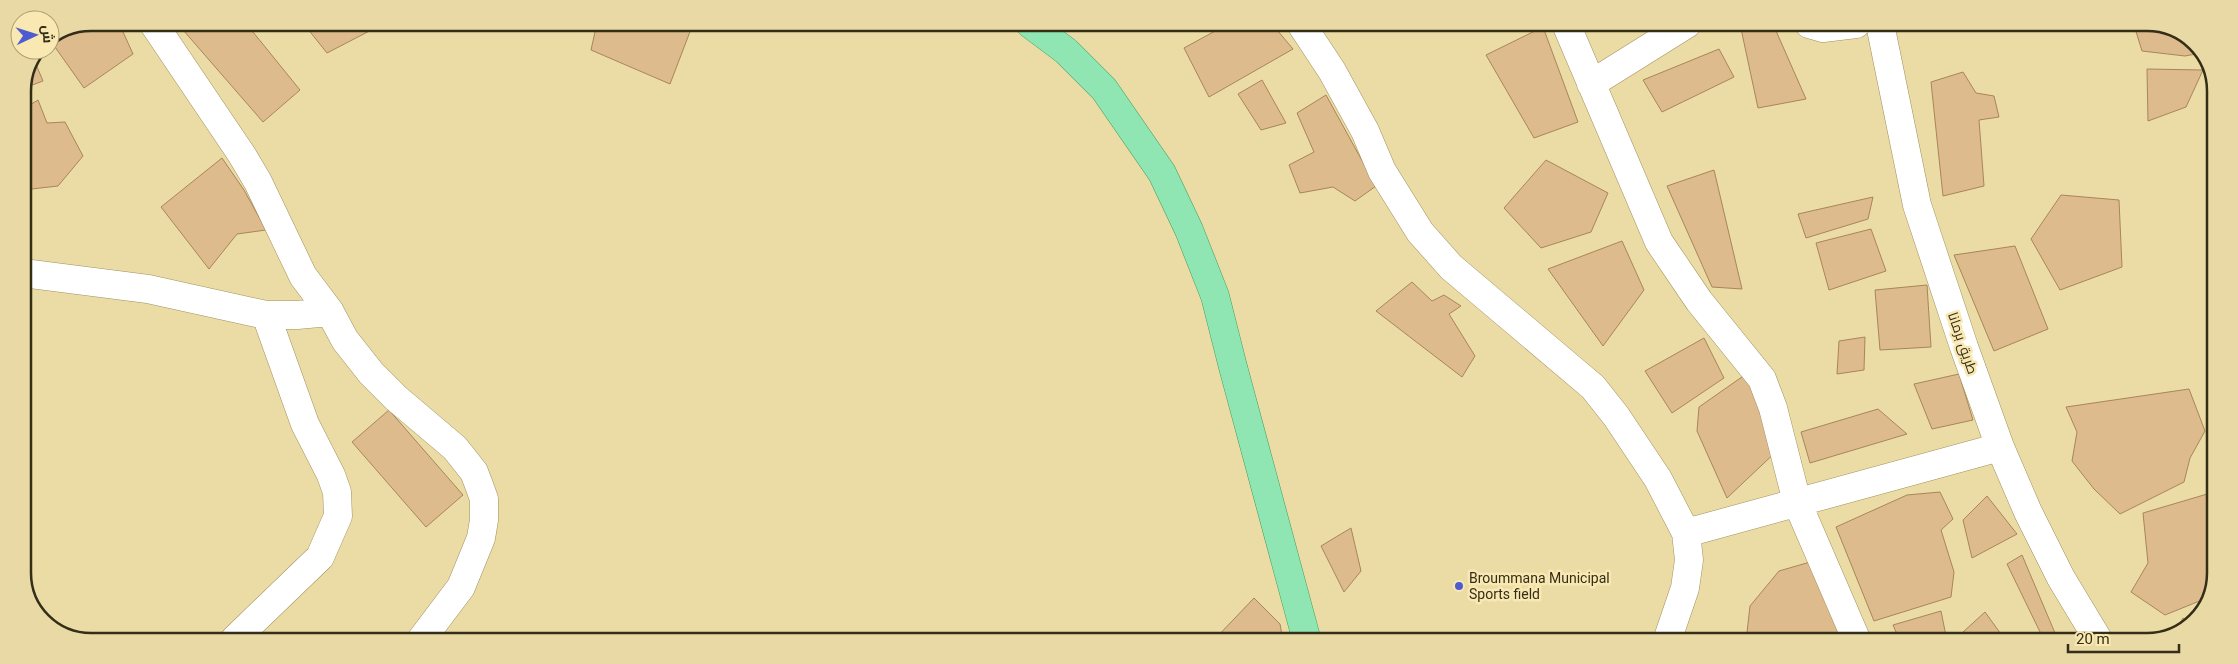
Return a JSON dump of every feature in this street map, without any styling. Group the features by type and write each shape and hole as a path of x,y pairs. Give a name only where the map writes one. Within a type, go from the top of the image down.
{"main road":[{"path":"1039,31 1066,52 1104,89 1162,173 1189,230 1215,296 1305,633"}],"street":[{"path":"157,31 242,155 258,182 303,276 330,312 345,340 371,373 396,398 454,448 474,472 484,499 484,520 481,538 461,588 426,633"},
{"path":"1306,31 1332,71 1365,131 1382,171 1420,232 1451,267 1593,388 1616,416 1658,480 1686,533 1689,560 1685,588 1670,633"},
{"path":"1569,31 1658,242 1693,294 1762,379 1773,408 1797,502 1854,633"},
{"path":"1591,84 1676,31"},
{"name":"طريق برمانا","path":"1881,31 1917,205 1964,347 2000,447 2028,512 2061,578 2094,633"},
{"path":"31,274 148,289 266,315 297,316 330,312"},
{"path":"242,633 320,556 338,516 337,492 331,475 305,424 266,315"},
{"path":"1686,533 2000,447"}],"building":[{"path":"123,31 133,54 84,88 60,54 60,40 80,32"},
{"path":"184,31 253,32 300,90 263,122"},
{"path":"309,31 369,31 327,53"},
{"path":"595,31 690,31 670,84 591,50"},
{"path":"1215,31 1278,31 1293,49 1209,97 1184,48"},
{"path":"1535,31 1544,31 1578,122 1534,138 1486,55"},
{"path":"1742,31 1776,31 1806,99 1758,108"},
{"path":"2136,31 2162,33 2170,36 2177,39 2194,54 2185,56 2142,51"},
{"path":"1719,49 1734,77 1662,112 1643,80"},
{"path":"37,66 43,81 32,85"},
{"path":"2147,69 2203,70 2186,107 2148,121"},
{"path":"1963,72 1976,93 1994,96 1999,117 1979,120 1984,186 1943,196 1931,82"},
{"path":"1262,80 1286,123 1261,130 1238,94"},
{"path":"1326,95 1376,186 1355,201 1333,187 1300,193 1289,165 1314,152 1297,113"},
{"path":"38,100 47,123 65,122 83,156 58,186 31,189 31,104"},
{"path":"222,158 244,190 266,230 237,234 209,269 161,207"},
{"path":"1546,160 1608,193 1591,232 1541,248 1504,208"},
{"path":"1714,170 1742,289 1712,287 1667,186"},
{"path":"2061,195 2119,200 2122,267 2060,290 2031,239"},
{"path":"1873,197 1868,219 1806,238 1798,214"},
{"path":"1871,229 1886,271 1829,290 1816,243"},
{"path":"1622,241 1644,290 1603,346 1548,269"},
{"path":"2015,246 2048,329 1994,351 1954,255"},
{"path":"1412,282 1432,301 1444,295 1461,306 1449,314 1475,356 1462,377 1376,311"},
{"path":"1927,285 1931,347 1880,350 1875,290"},
{"path":"1865,337 1864,370 1837,374 1839,341"},
{"path":"1704,338 1724,378 1672,413 1645,371"},
{"path":"1749,372 1779,449 1727,498 1697,431 1699,407"},
{"path":"1959,374 1973,420 1932,429 1914,384"},
{"path":"2189,389 2205,431 2190,458 2184,482 2120,514 2094,489 2072,461 2077,432 2066,407"},
{"path":"1878,409 1907,434 1810,463 1801,432"},
{"path":"389,410 463,495 426,527 352,442"},
{"path":"1940,492 1953,519 1941,530 1954,572 1951,597 1874,621 1836,527 1907,495"},
{"path":"2207,494 2207,573 2205,588 2199,601 2165,615 2131,592 2148,563 2143,513"},
{"path":"1987,496 2017,534 1972,558 1963,520"},
{"path":"1351,528 1361,571 1344,592 1321,546"},
{"path":"2022,555 2055,633 2041,633 2007,564"},
{"path":"1817,560 1840,633 1747,633 1750,606 1779,571"},
{"path":"1254,598 1280,624 1282,633 1221,633"},
{"path":"1941,611 1945,633 1896,633 1893,625"},
{"path":"1985,612 2000,633 1962,633"}],"place":[{"name":"Broummana Municipal Sports field","path":"1459,586"}]}
